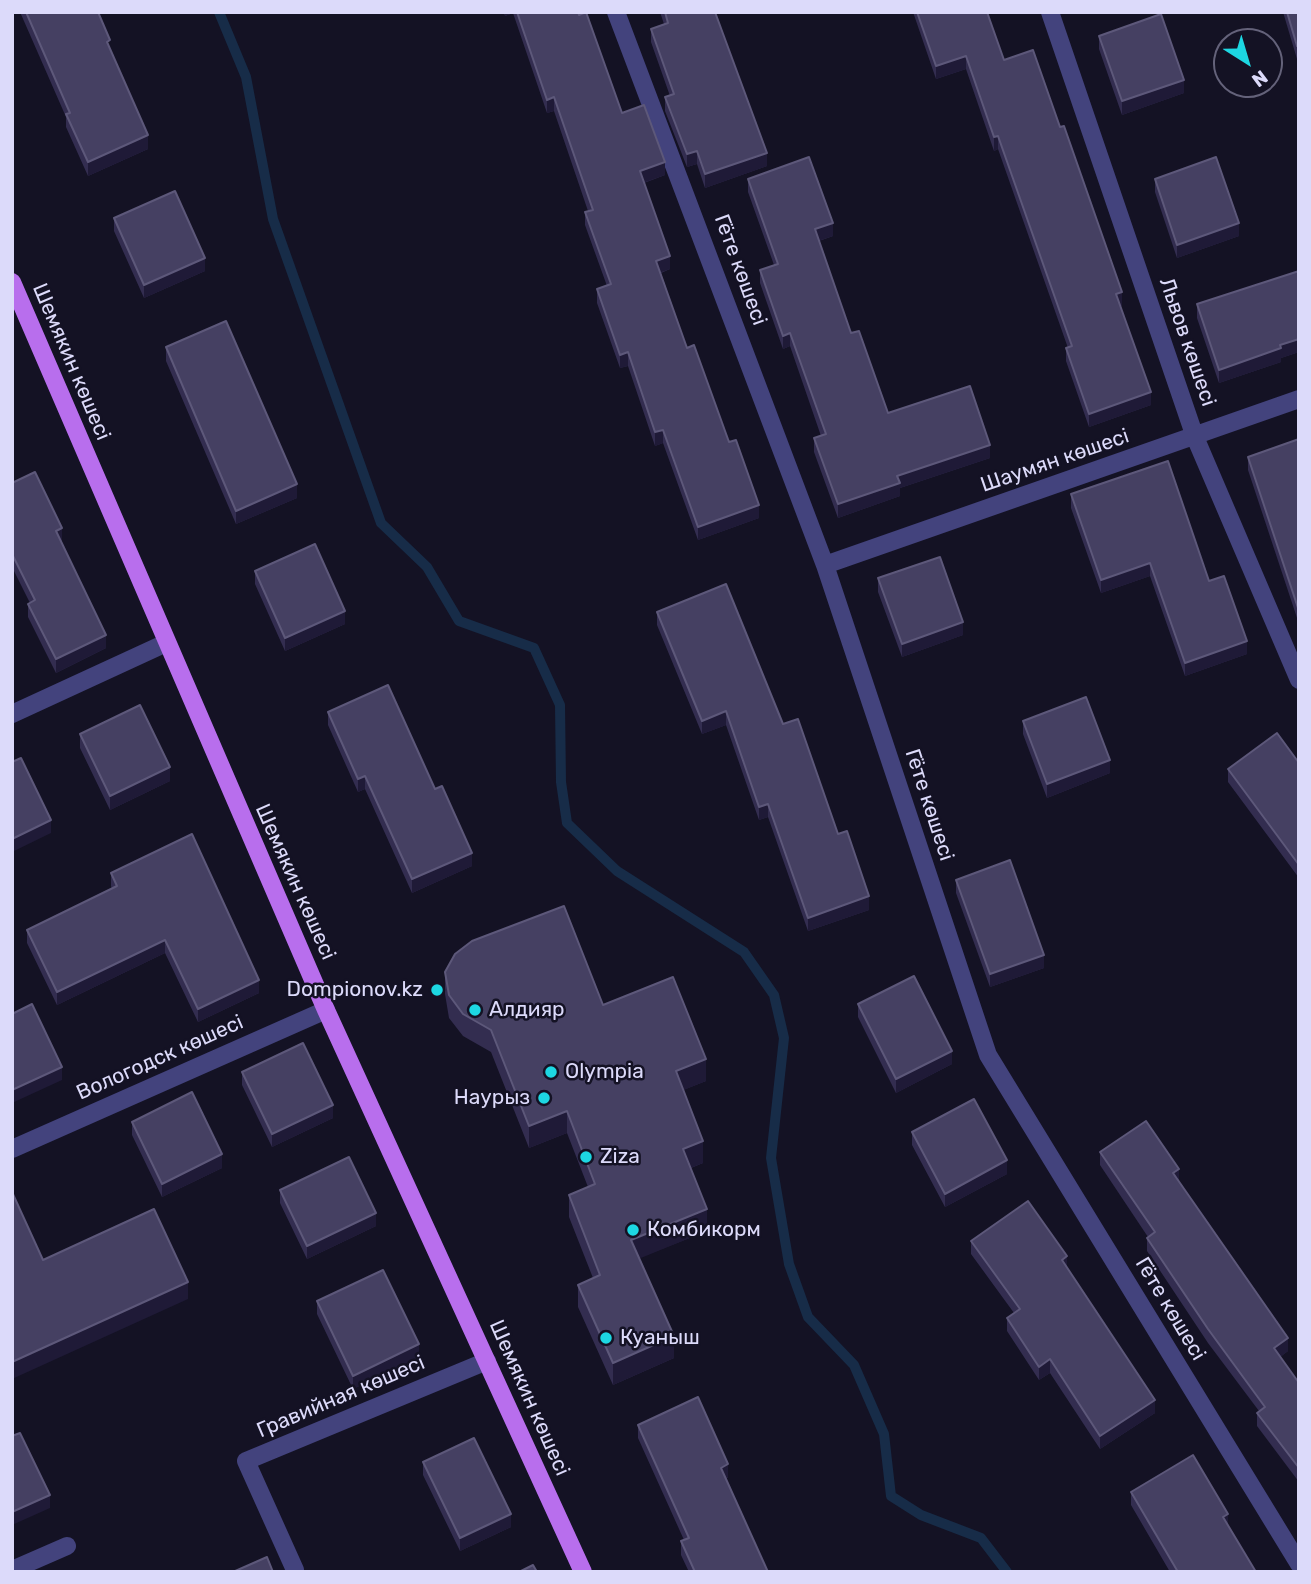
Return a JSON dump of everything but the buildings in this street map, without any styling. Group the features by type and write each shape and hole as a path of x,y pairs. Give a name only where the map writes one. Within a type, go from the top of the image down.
{"main road":[{"name":"Шемякин көшесі","path":"12,282 17,310 326,1010 583,1572"}],"street":[{"name":"Гёте көшесі","path":"616,12 825,565 988,1055 1299,1564"},
{"name":"Львов көшесі","path":"1050,12 1195,437 1299,680"},
{"name":"Шаумян көшесі","path":"825,565 1299,399"},
{"path":"12,714 166,643"},
{"name":"Вологодск көшесі","path":"12,1149 326,1010"},
{"name":"Гравийная көшесі","path":"295,1570 246,1461 487,1361"},
{"path":"12,1570 67,1546"}],"waterway":[{"path":"219,12 246,77 273,219 381,523 427,567 459,621 534,648 560,705 561,782 567,823 617,871 744,952 774,995 784,1038 771,1158 789,1264 808,1317 854,1365 884,1434 891,1496 921,1515 981,1538 1007,1572"}],"place":[{"name":"Dompionov.kz","path":"437,990"},
{"name":"Алдияр","path":"475,1010"},
{"name":"Olympia","path":"551,1072"},
{"name":"Наурыз","path":"544,1098"},
{"name":"Ziza","path":"586,1157"},
{"name":"Комбикорм","path":"633,1230"},
{"name":"Куаныш","path":"606,1338"}]}
